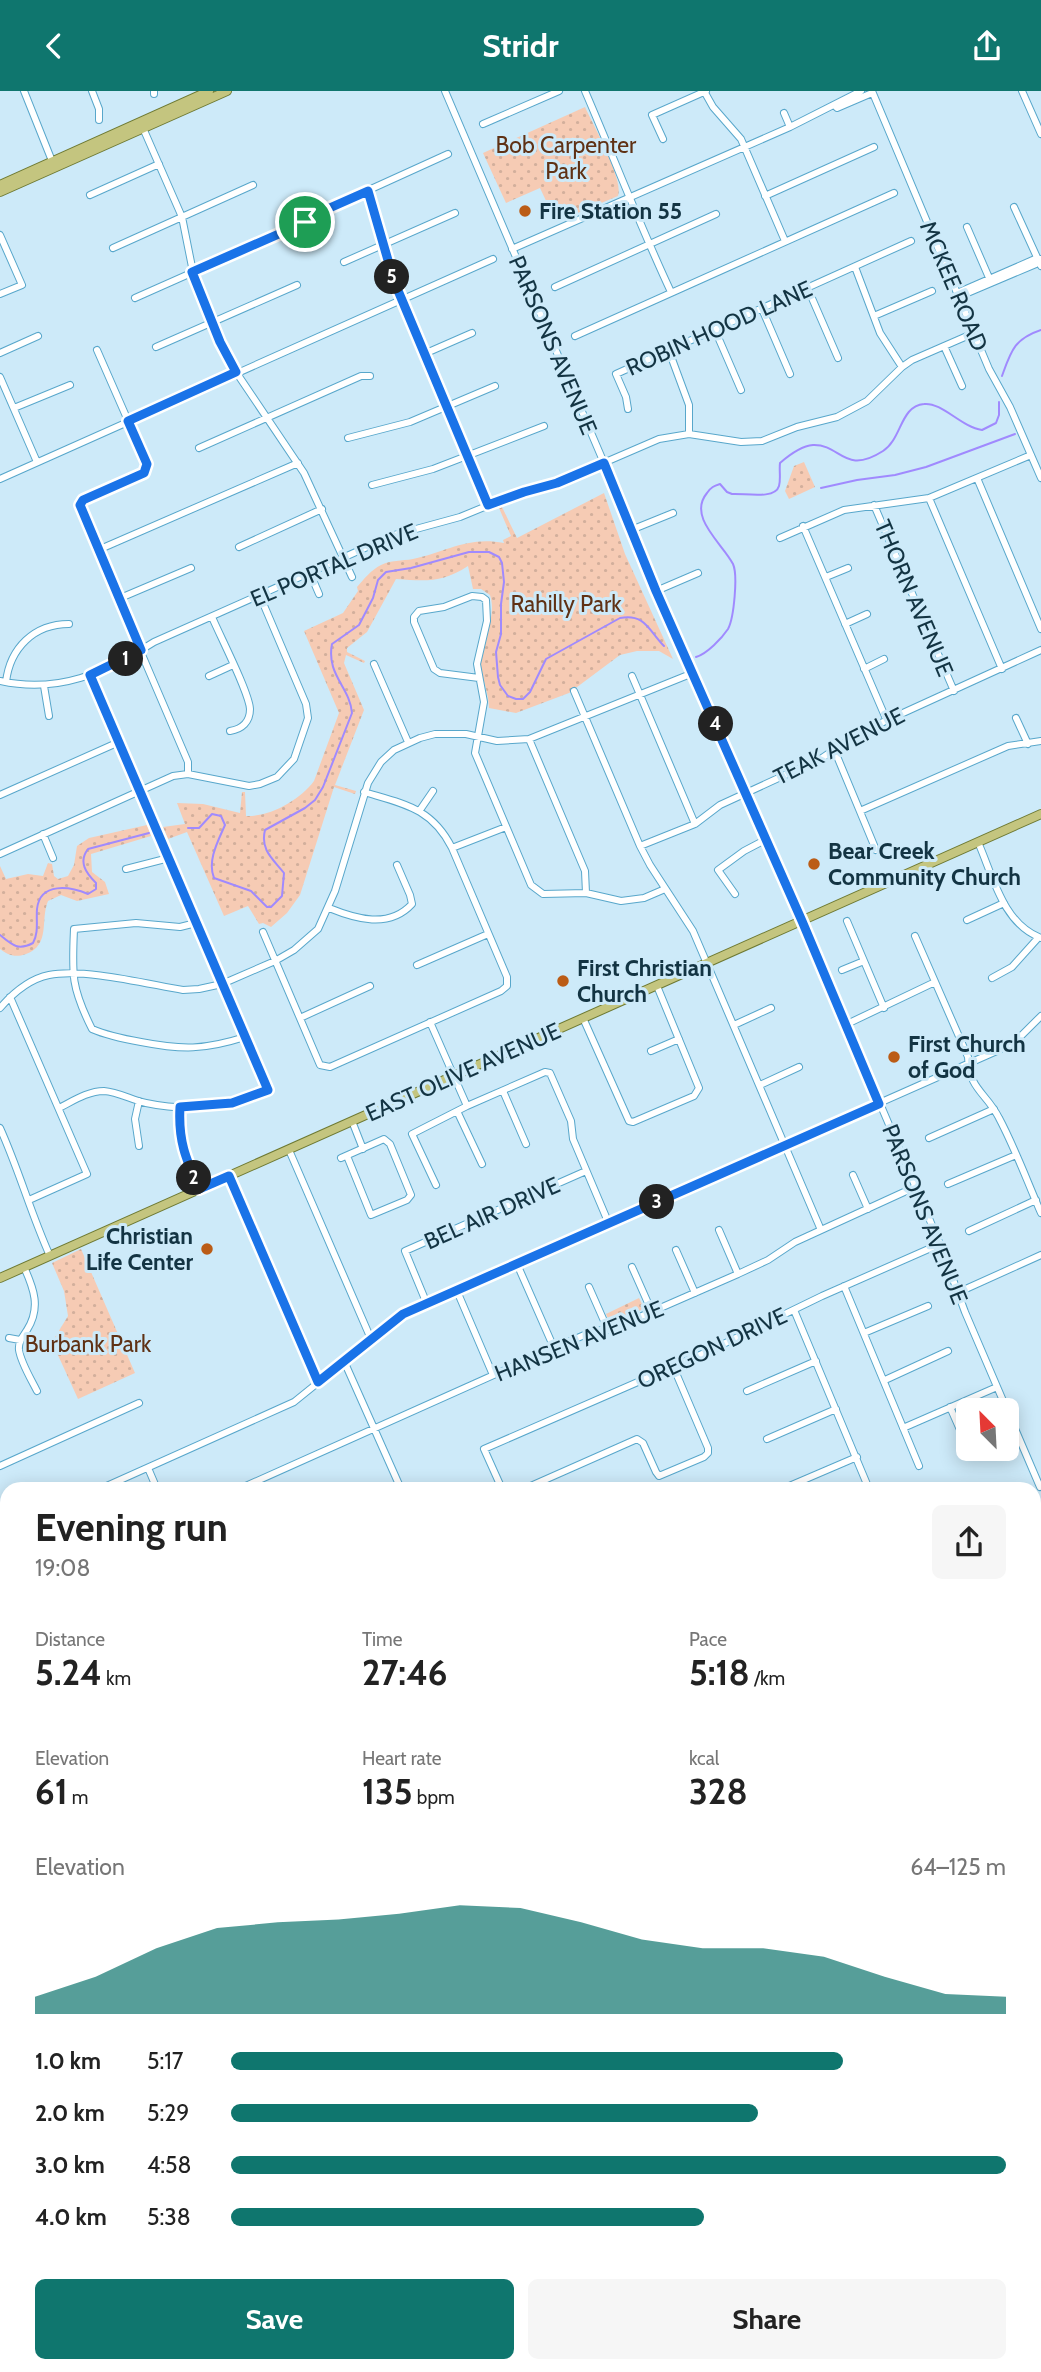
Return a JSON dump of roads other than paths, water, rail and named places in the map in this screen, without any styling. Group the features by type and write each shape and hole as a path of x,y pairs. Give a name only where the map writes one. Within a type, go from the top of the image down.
{"main road":[{"path":"27,176 52,161 211,91"},
{"path":"186,109 188,104 207,96 211,91"},
{"path":"2,188 227,91"},
{"path":"143,128 149,122 169,113 172,108"},
{"name":"EAST OLIVE AVENUE","path":"0,1278 1041,814"}],"street":[{"path":"24,91 52,161"},
{"path":"92,91 99,110 99,120"},
{"name":"PARSONS AVENUE","path":"445,91 656,591 802,921 940,1244 965,1312 1039,1482"},
{"path":"483,124 559,91"},
{"path":"585,91 628,197 671,292"},
{"path":"663,139 652,115 705,91 713,107 734,129 744,145 785,241"},
{"path":"512,249 790,127 861,91"},
{"path":"1022,91 1041,132"},
{"path":"835,106 838,108 872,92"},
{"name":"MCKEE ROAD","path":"872,92 974,333 1041,478"},
{"path":"784,113 790,127"},
{"path":"143,128 182,217 192,272 212,323 236,372 298,463 352,577"},
{"path":"765,196 874,147"},
{"path":"135,298 297,226 316,214 448,154"},
{"path":"90,195 159,165"},
{"path":"113,248 253,185"},
{"path":"368,191 401,299 488,505"},
{"path":"575,336 894,193"},
{"path":"1014,207 1040,262"},
{"path":"344,262 455,213"},
{"path":"555,287 716,213"},
{"path":"967,227 991,281"},
{"path":"0,235 22,285 0,294"},
{"name":"ROBIN HOOD LANE","path":"628,409 616,374 911,241"},
{"path":"0,479 493,259"},
{"path":"958,295 1035,259 1040,262"},
{"path":"855,267 880,333 902,367"},
{"path":"156,347 297,285"},
{"path":"808,289 838,358"},
{"path":"874,316 932,291"},
{"path":"762,309 790,375"},
{"path":"716,330 741,390"},
{"path":"424,353 472,333"},
{"name":"EL PORTAL DRIVE","path":"3,682 44,686 90,675 154,642 394,535 460,517 524,492 557,483 659,439 688,434 741,442 762,441 797,427 837,417 866,401 902,367 974,333"},
{"path":"0,353 38,336"},
{"path":"944,346 962,386"},
{"path":"97,350 147,464 144,473 83,500 80,505 188,762 188,773"},
{"path":"669,351 689,405 688,434"},
{"path":"199,448 361,376 370,376"},
{"path":"0,377 37,462"},
{"path":"14,408 70,385"},
{"path":"348,438 411,422 495,386"},
{"path":"372,485 433,469 544,426"},
{"path":"779,538 833,513 929,499 1031,454"},
{"path":"98,550 298,463"},
{"path":"977,478 1038,615 1041,629"},
{"path":"929,499 1002,669"},
{"name":"THORN AVENUE","path":"874,505 954,691"},
{"path":"239,547 322,509"},
{"path":"631,530 673,513"},
{"path":"803,526 887,721"},
{"path":"118,599 191,568"},
{"path":"826,577 848,568"},
{"path":"310,573 319,594"},
{"path":"656,591 698,573"},
{"path":"0,854 173,776 188,773 243,786 260,785 284,771 298,751 308,718 306,704 260,596"},
{"path":"479,678 440,673 434,669 414,622 419,611 444,607 472,596 482,597 488,605 478,657 479,678 484,697 475,748 477,760 535,890 543,894 586,893 631,901 665,889"},
{"path":"845,624 867,614"},
{"path":"212,617 250,710 245,725 230,731"},
{"path":"3,682 11,661 25,641 45,628 69,624"},
{"name":"TEAK AVENUE","path":"640,846 695,824 720,805 822,758 857,734 1041,650"},
{"path":"864,669 884,659"},
{"path":"374,664 408,742"},
{"path":"209,676 233,665"},
{"path":"0,1008 21,988 40,978 72,973 183,990 199,989 222,984 275,961 294,950 318,929 329,908 364,792 381,762 394,750 408,742 444,733 497,741 529,739 693,673"},
{"path":"59,1108 86,1095 103,1091 139,1101 180,1107 232,1103 268,1090 90,675"},
{"path":"632,676 695,824"},
{"path":"44,686 48,716"},
{"path":"574,691 640,846 687,920 707,963 821,1230"},
{"path":"1016,718 1028,744"},
{"path":"529,739 585,871 586,893"},
{"path":"860,811 999,750 1041,741"},
{"path":"0,795 119,742"},
{"path":"834,749 876,850"},
{"path":"263,932 320,1065 324,1068 502,991 508,986 507,977 452,848 436,824 420,810 364,792"},
{"path":"420,810 433,792"},
{"path":"452,848 506,827"},
{"path":"43,834 53,858"},
{"path":"734,894 718,870 765,840"},
{"path":"978,842 1004,903 1020,927 1040,938 1012,967 992,978"},
{"path":"127,869 169,858"},
{"path":"329,908 370,921 389,917 409,907 412,904 410,895 397,865"},
{"path":"967,920 1004,903"},
{"path":"847,921 884,1008"},
{"path":"196,923 180,927 136,923 74,929 72,973 74,988 85,1015 92,1029 99,1032 185,1049 218,1045 245,1037"},
{"path":"417,965 488,934"},
{"path":"915,936 968,1056 969,1072 978,1090 994,1109 1041,1213"},
{"path":"842,970 864,961"},
{"path":"845,1025 935,982"},
{"path":"300,1017 370,986"},
{"path":"583,1018 629,1121 633,1122 697,1093 699,1089 657,986"},
{"path":"10,997 87,1174 29,1200"},
{"path":"734,1025 771,1008"},
{"path":"116,1482 294,1402 403,1314 426,1300 457,1291 1009,1046 1041,1016"},
{"path":"430,1022 467,1106"},
{"path":"651,1051 680,1039"},
{"path":"760,1085 799,1067"},
{"path":"436,1185 412,1134 467,1106 545,1072 550,1073 571,1121 573,1139 609,1224"},
{"path":"503,1091 526,1144"},
{"path":"139,1101 135,1119 139,1146"},
{"path":"180,1107 181,1143 199,1189"},
{"path":"929,1138 994,1109"},
{"path":"457,1111 482,1164"},
{"path":"352,1121 363,1149"},
{"path":"0,1128 50,1256"},
{"path":"384,1139 390,1145 411,1195 407,1201 371,1215 344,1157 363,1149 384,1139"},
{"path":"289,1150 371,1339"},
{"path":"948,1184 1016,1155"},
{"name":"BEL AIR DRIVE","path":"426,1300 405,1251 586,1171"},
{"path":"853,1175 868,1209"},
{"path":"229,1176 318,1382"},
{"name":"HANSEN AVENUE","path":"255,1482 493,1374 584,1335 608,1330 738,1274 768,1260 790,1244 915,1187"},
{"path":"969,1231 1036,1200"},
{"path":"719,1230 738,1274"},
{"name":"OREGON DRIVE","path":"499,1482 484,1449 940,1244"},
{"path":"676,1250 695,1293"},
{"path":"959,1292 1041,1255"},
{"path":"517,1264 554,1348"},
{"path":"24,1267 33,1285 36,1301 32,1320 20,1340 20,1353 37,1391"},
{"path":"632,1267 652,1312"},
{"path":"844,1286 919,1466"},
{"path":"589,1287 608,1330"},
{"path":"457,1291 493,1374"},
{"path":"864,1333 928,1306"},
{"path":"794,1310 866,1482"},
{"path":"9,1338 20,1340"},
{"path":"885,1380 948,1351"},
{"path":"344,1361 398,1482"},
{"path":"747,1391 816,1361"},
{"path":"540,1482 637,1439 643,1443 659,1476 705,1457 709,1453 708,1448 673,1366"},
{"path":"903,1428 997,1387"},
{"path":"0,1466 139,1403"},
{"path":"950,1407 956,1421"},
{"path":"767,1439 836,1409"},
{"path":"800,1482 857,1457"},
{"path":"148,1468 154,1482"}],"waterway":[{"path":"1002,376 1019,342 1041,330"},
{"path":"696,657 709,649 728,629 735,597 733,564 709,530 701,511 702,502 711,488 720,484 732,494 772,493 779,486 780,463 804,447 822,446 851,460 870,458 889,446 905,417 916,406 931,404 982,430 996,423 999,402"},
{"path":"821,488 926,467 1015,434"},
{"path":"188,828 199,828 212,814 221,816 225,825 213,858 214,878 251,891 267,907 271,907 282,896 284,873 266,849 265,830 305,808 315,800 323,787 352,713 332,664 332,644 359,625 373,598 378,580 386,572 469,552 489,552 499,557 504,582 501,634 496,652 498,677 508,696 516,699 523,699 530,692 546,659 620,618 628,617 641,621 664,646"},
{"path":"0,935 15,946 23,947 33,943 37,931 39,900 44,894 57,888 88,894 96,889 96,883 86,871 84,863 88,849 149,833"}],"place":[{"name":"Fire Station 55","path":"525,211"},
{"name":"Bear Creek Community Church","path":"814,864"},
{"name":"First Christian Church","path":"563,981"},
{"name":"First Church of God","path":"894,1057"},
{"name":"Christian Life Center","path":"207,1249"}],"park label":[{"name":"Bob Carpenter Park","path":"566,158"},
{"name":"Rahilly Park","path":"566,604"},
{"name":"Burbank Park","path":"88,1344"}]}
